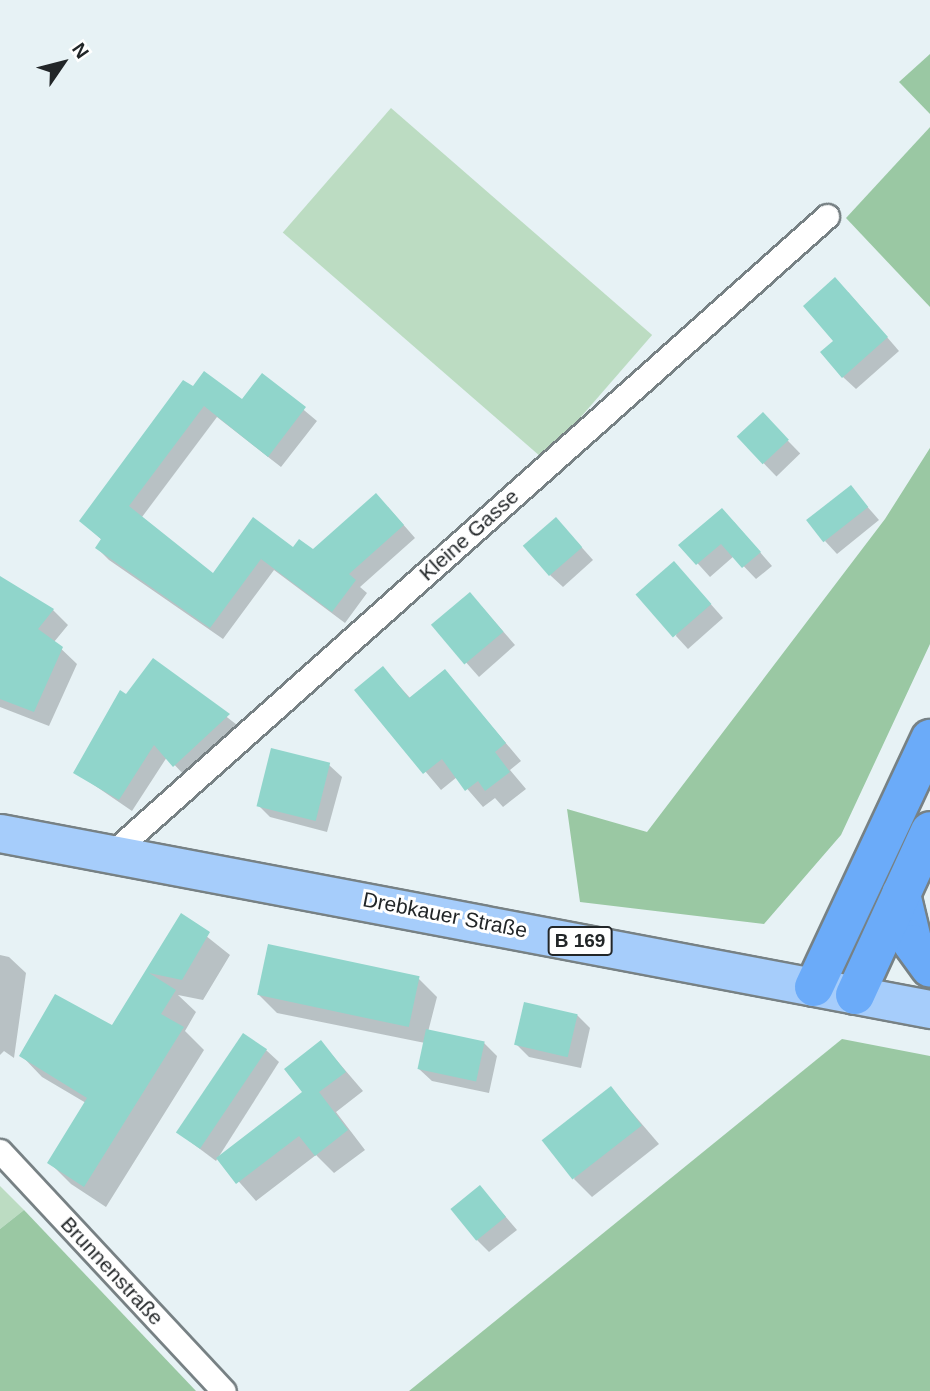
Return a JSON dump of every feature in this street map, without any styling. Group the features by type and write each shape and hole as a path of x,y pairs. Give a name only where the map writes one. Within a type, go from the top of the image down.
{"highway":[{"path":"814,987 930,739"},
{"path":"855,995 930,831"},
{"path":"901,894 913,944 930,967"}],"main road":[{"name":"Drebkauer Straße","path":"0,833 930,1009"}],"street":[{"name":"Kleine Gasse","path":"111,854 827,216"},
{"name":"Brunnenstraße","path":"0,1151 224,1391"}],"green space":[{"path":"930,54 930,114 899,82"},
{"path":"391,108 652,335 544,460 283,233"},
{"path":"930,127 930,307 846,218"},
{"path":"930,448 930,644 841,835 764,924 580,902 567,809 647,832 885,519"},
{"path":"842,1039 930,1056 930,1391 409,1391"},
{"path":"0,1186 24,1210 0,1229"},
{"path":"24,1210 196,1391 0,1391 0,1229"}],"building":[{"path":"835,277 888,337 842,378 820,352 833,341 803,306"},
{"path":"204,371 242,399 262,373 306,407 268,457 204,406 129,506 213,573 253,517 293,547 299,539 313,549 376,493 404,525 349,574 356,580 332,612 261,559 210,628 95,548 101,539 79,521 183,380 193,386"},
{"path":"763,412 789,440 763,464 737,437"},
{"path":"851,485 868,507 823,542 806,520"},
{"path":"722,508 761,552 742,568 721,544 696,565 678,545"},
{"path":"556,517 582,547 549,576 523,546"},
{"path":"674,561 711,604 673,637 636,594"},
{"path":"0,576 54,609 38,629 63,647 34,712 0,699"},
{"path":"470,592 503,632 464,665 431,625"},
{"path":"153,658 230,714 173,767 154,745 119,800 73,773 120,690 126,694"},
{"path":"383,666 409,698 445,669 506,743 495,752 510,772 485,791 478,781 465,791 442,759 423,774 354,690"},
{"path":"271,748 330,763 316,821 256,806"},
{"path":"181,913 210,932 182,980 149,973 176,990 161,1014 184,1027 84,1187 47,1163 87,1098 19,1056 55,994 112,1025"},
{"path":"268,944 420,976 409,1027 257,995"},
{"path":"524,1002 578,1014 568,1057 514,1045"},
{"path":"426,1029 485,1041 476,1082 417,1069"},
{"path":"243,1033 267,1049 200,1149 176,1132"},
{"path":"321,1040 346,1072 319,1092 348,1130 315,1156 299,1136 236,1184 216,1158 302,1092 284,1069"},
{"path":"611,1086 642,1125 572,1180 542,1140"},
{"path":"480,1185 506,1217 476,1241 450,1209"}]}
